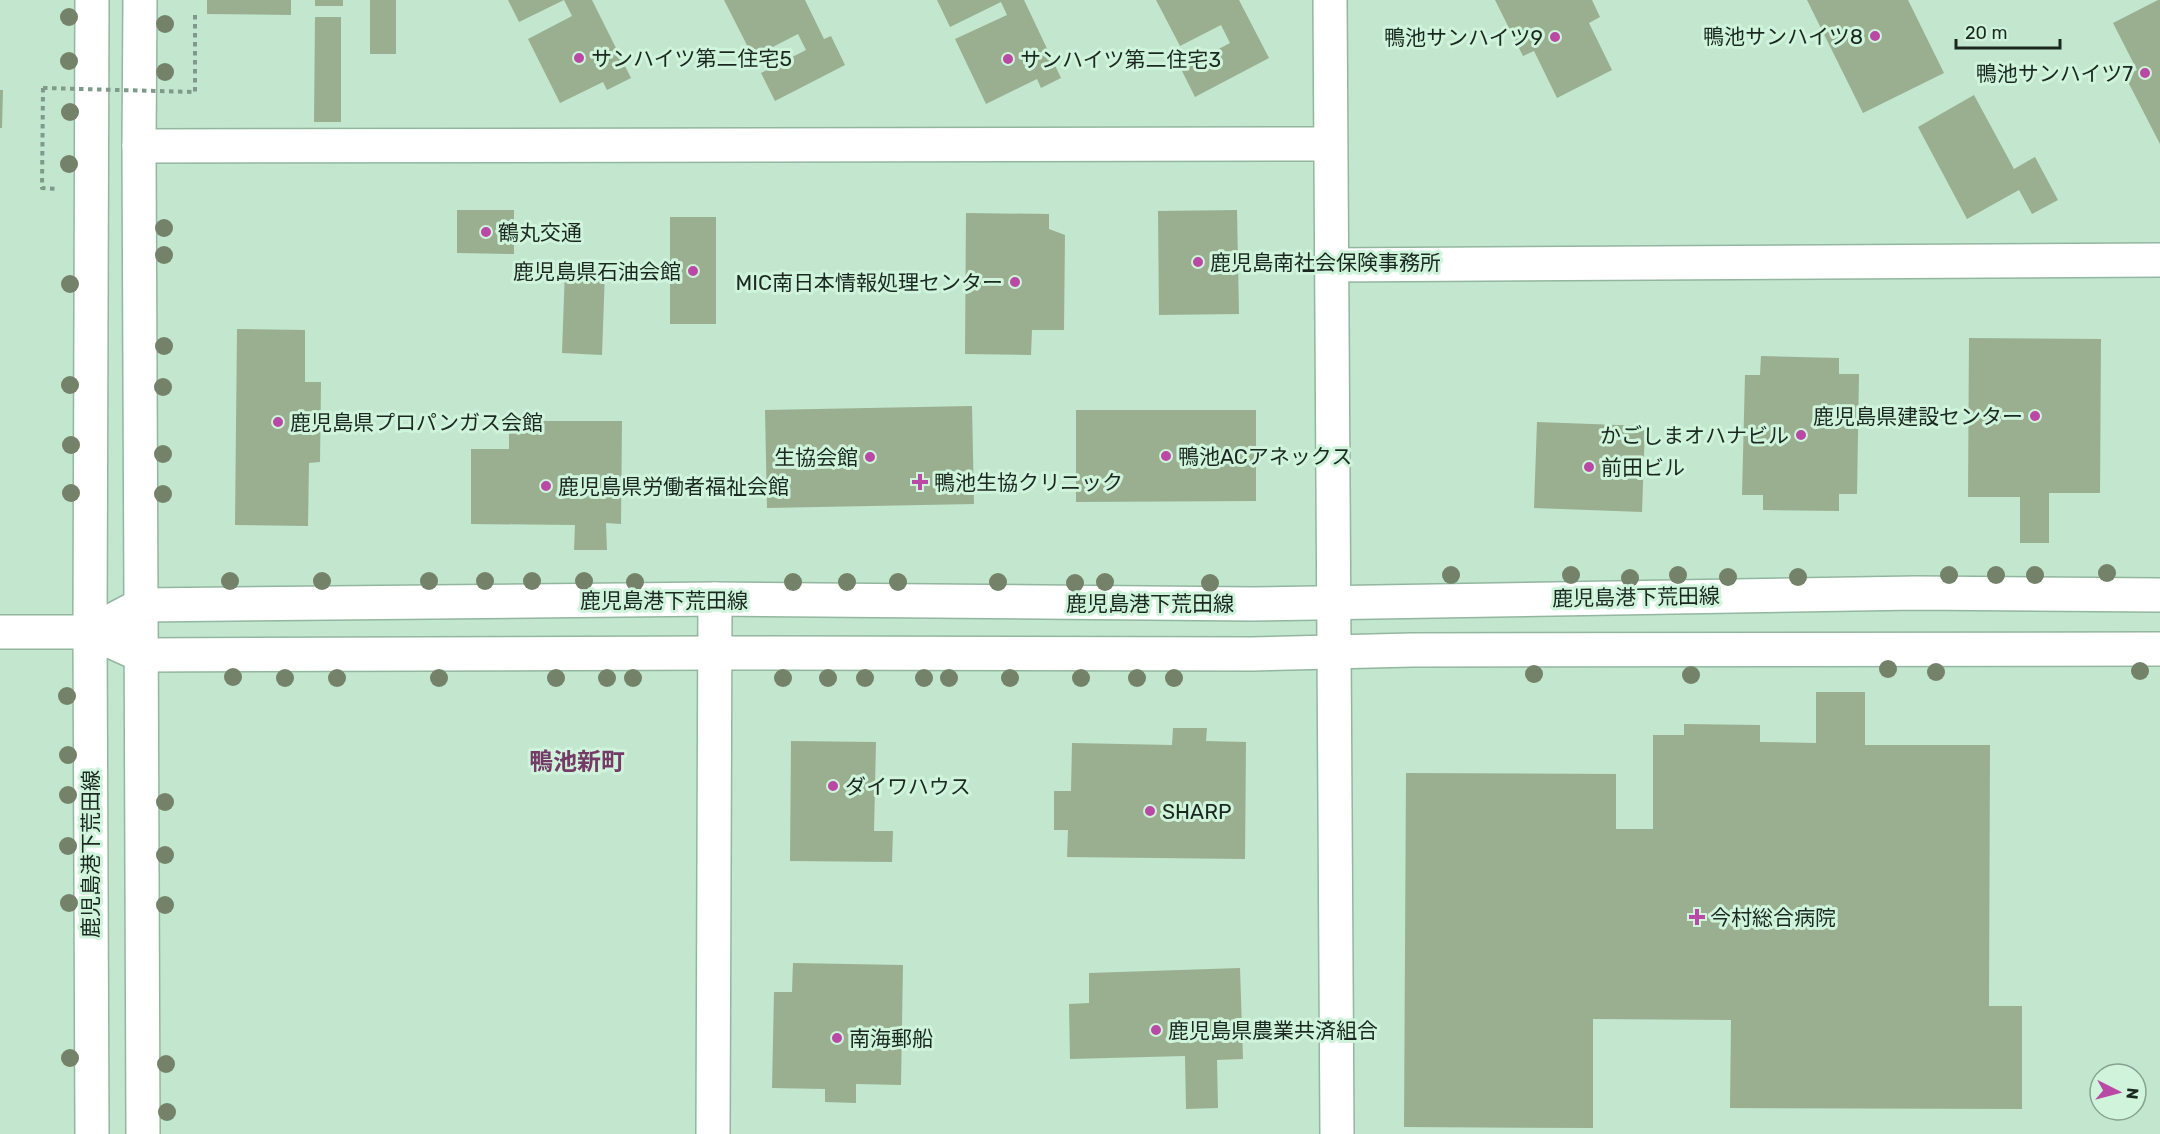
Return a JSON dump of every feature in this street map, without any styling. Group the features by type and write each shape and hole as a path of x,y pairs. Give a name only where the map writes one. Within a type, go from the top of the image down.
{"main road":[{"path":"90,632 92,0"},
{"path":"140,0 143,1134"},
{"path":"1330,0 1337,1134"},
{"path":"139,146 1330,144"},
{"path":"1331,265 2160,260"},
{"name":"鹿児島港下荒田線","path":"92,1134 90,632 141,605 715,600 1225,604 1916,593 2160,595"},
{"path":"713,1134 715,600"},
{"path":"0,632 90,632 141,655 1252,654 1412,650 2160,649"}],"path":[{"path":"58,189 42,188 43,88 195,92 195,15"}],"building":[{"path":"207,0 291,0 291,15 207,14"},
{"path":"315,0 343,0 343,6 315,6"},
{"path":"370,0 396,0 396,54 370,54"},
{"path":"508,0 564,0 519,22"},
{"name":"サンハイツ第二住宅5","path":"564,0 592,0 631,78 607,90 603,82 560,103 528,39 572,16"},
{"path":"724,0 805,0 824,39 831,36 845,65 775,101 761,73 806,50 798,34 753,57"},
{"name":"サンハイツ第二住宅3","path":"937,0 1024,0 1061,78 1041,88 1037,79 986,104 955,39 1007,15 1001,2 950,27"},
{"path":"1156,0 1239,0 1269,58 1195,97 1181,69 1230,43 1221,25 1180,46"},
{"name":"鴨池サンハイツ9","path":"1495,0 1592,0 1600,17 1589,23 1612,70 1557,98 1534,51 1523,56"},
{"name":"鴨池サンハイツ8","path":"1807,0 1908,0 1944,73 1863,113"},
{"name":"鴨池サンハイツ7","path":"2160,0 2160,144 2125,76 2137,70 2113,23"},
{"path":"315,17 341,17 341,122 314,122"},
{"path":"0,90 3,90 2,128 0,128"},
{"path":"1974,95 2014,169 2035,157 2058,200 2032,214 2019,190 1967,219 1918,127"},
{"name":"鶴丸交通","path":"457,210 514,210 514,254 457,253"},
{"name":"鹿児島南社会保険事務所","path":"1237,210 1239,314 1159,315 1158,211"},
{"name":"MIC南日本情報処理センター","path":"966,213 1049,214 1049,229 1065,235 1064,330 1032,330 1031,355 965,354"},
{"name":"鹿児島県石油会館","path":"670,217 716,217 716,324 670,324"},
{"path":"565,269 605,271 602,355 562,353"},
{"name":"鹿児島県プロパンガス会館","path":"237,329 305,330 305,382 321,382 320,462 309,463 308,526 235,525"},
{"name":"鹿児島県建設センター","path":"1969,338 2101,339 2100,493 2049,493 2049,543 2020,543 2020,497 1968,497"},
{"name":"かごしまオハナビル","path":"1761,356 1839,358 1839,374 1859,374 1857,494 1839,494 1839,511 1763,510 1763,495 1742,495 1745,375 1760,375"},
{"name":"生協会館","path":"972,406 974,504 767,508 765,410"},
{"name":"鴨池ACアネックス","path":"1076,410 1256,410 1256,501 1076,502"},
{"name":"鹿児島県労働者福祉会館","path":"509,421 622,421 621,524 606,523 607,550 574,550 575,525 471,524 471,449 509,449"},
{"name":"前田ビル","path":"1537,422 1645,426 1642,512 1534,508"},
{"name":"今村総合病院","path":"1816,692 1865,692 1865,745 1990,745 1989,1006 2022,1006 2022,1109 1730,1108 1731,1020 1593,1019 1593,1128 1404,1127 1406,773 1616,774 1616,829 1653,829 1653,735 1684,735 1684,724 1760,725 1760,742 1816,743"},
{"name":"SHARP","path":"1173,728 1207,728 1206,741 1246,742 1245,859 1067,857 1068,830 1054,830 1054,791 1071,791 1072,743 1172,745"},
{"name":"ダイワハウス","path":"791,741 876,742 874,831 893,831 892,862 790,861"},
{"name":"南海郵船","path":"793,963 903,965 901,1085 856,1084 856,1103 825,1102 825,1089 772,1088 774,992 792,992"},
{"name":"鹿児島県農業共済組合","path":"1240,968 1243,1059 1217,1060 1218,1108 1186,1109 1185,1056 1070,1059 1069,1004 1089,1003 1089,973"}],"place":[{"name":"鴨池サンハイツ8","path":"1875,36"},
{"name":"鴨池サンハイツ9","path":"1555,37"},
{"name":"サンハイツ第二住宅5","path":"579,58"},
{"name":"サンハイツ第二住宅3","path":"1008,59"},
{"name":"鴨池サンハイツ7","path":"2145,73"},
{"name":"鶴丸交通","path":"486,232"},
{"name":"鹿児島南社会保険事務所","path":"1198,262"},
{"name":"鹿児島県石油会館","path":"693,271"},
{"name":"MIC南日本情報処理センター","path":"1015,282"},
{"name":"鹿児島県建設センター","path":"2035,416"},
{"name":"鹿児島県プロパンガス会館","path":"278,422"},
{"name":"かごしまオハナビル","path":"1801,435"},
{"name":"鴨池ACアネックス","path":"1166,456"},
{"name":"生協会館","path":"870,457"},
{"name":"前田ビル","path":"1589,467"},
{"name":"鴨池生協クリニック","path":"920,482"},
{"name":"鹿児島県労働者福祉会館","path":"546,486"},
{"name":"ダイワハウス","path":"833,786"},
{"name":"SHARP","path":"1150,811"},
{"name":"今村総合病院","path":"1697,917"},
{"name":"鹿児島県農業共済組合","path":"1156,1030"},
{"name":"南海郵船","path":"837,1038"}],"district":[{"name":"鴨池新町","path":"577,762"}]}
